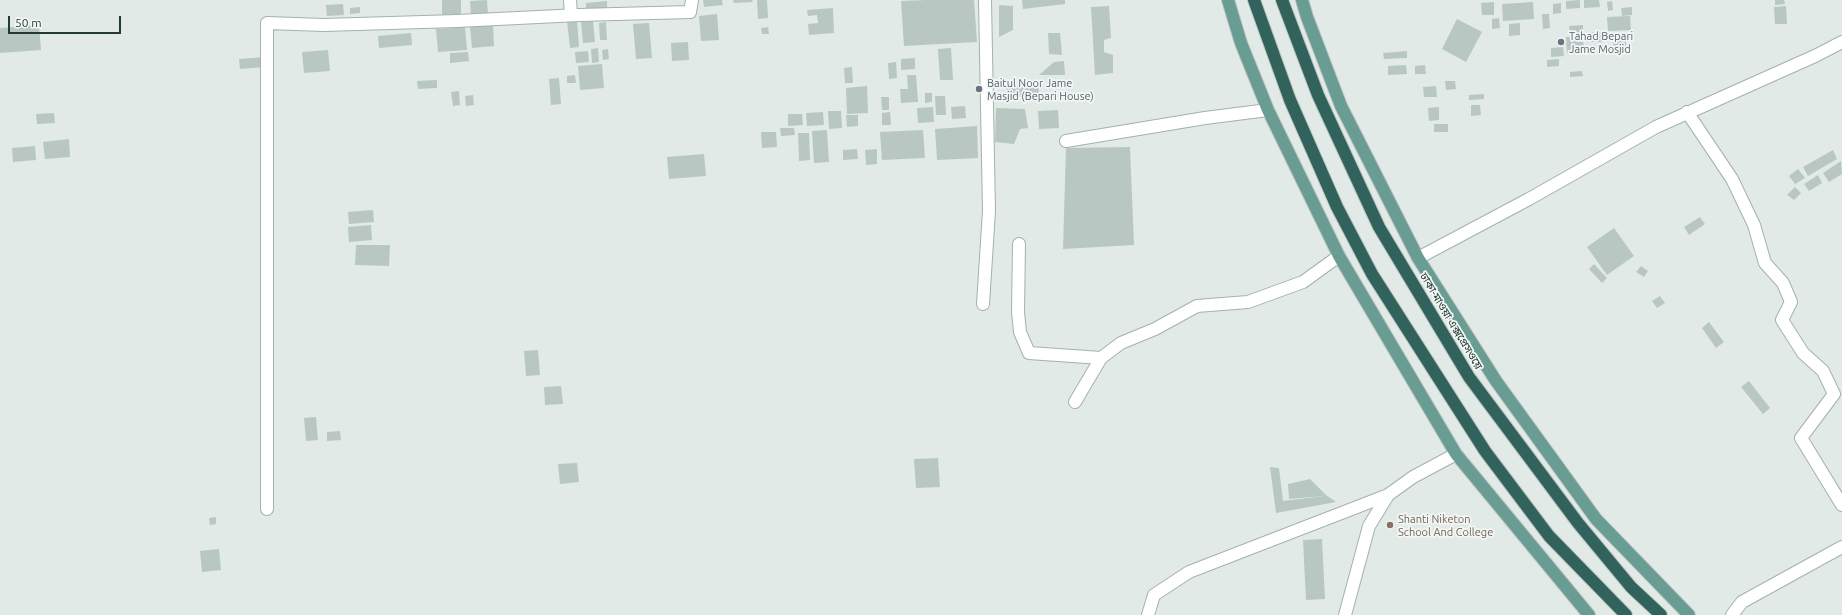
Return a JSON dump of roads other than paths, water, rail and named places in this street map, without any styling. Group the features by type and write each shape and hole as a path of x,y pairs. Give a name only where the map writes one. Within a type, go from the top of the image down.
{"highway":[{"path":"1254,0 1290,100 1308,143 1337,207 1372,274 1485,451 1549,536 1626,615"},
{"name":"ঢাকা-মাওয়া এক্সপ্রেসওয়ে","path":"1282,0 1318,95 1379,227 1469,377 1578,523 1631,587 1661,615"}],"main road":[{"path":"1228,0 1241,42 1268,110 1339,256 1456,454 1589,615"},
{"path":"1302,0 1341,106 1418,258 1496,381 1596,519 1689,615"}],"street":[{"path":"570,0 571,15"},
{"path":"267,509 267,23 324,25 457,21 571,15 690,12 692,0"},
{"path":"983,304 989,211 985,0"},
{"path":"1418,258 1529,200 1656,127 1815,56 1842,42"},
{"path":"1066,140 1205,118 1268,110"},
{"path":"1687,112 1732,179 1754,226 1765,263 1783,283 1791,302 1782,320 1803,353 1823,371 1834,394 1801,438 1842,505"},
{"path":"1019,244 1018,312 1020,332 1029,353 1101,358"},
{"path":"1076,402 1101,358 1121,343 1155,329 1197,306 1248,302 1304,282 1339,256"},
{"path":"1148,615 1154,595 1189,572 1388,495 1413,477 1456,454"},
{"path":"1345,615 1369,526 1388,495"},
{"path":"1732,615 1742,602 1842,547"}],"place":[{"name":"Tahad Bepari Jame Mosjid","path":"1561,42"},
{"name":"Baitul Noor Jame Masjid (Bepari House)","path":"979,89"},
{"name":"Shanti Niketon School And College","path":"1390,525"}]}
